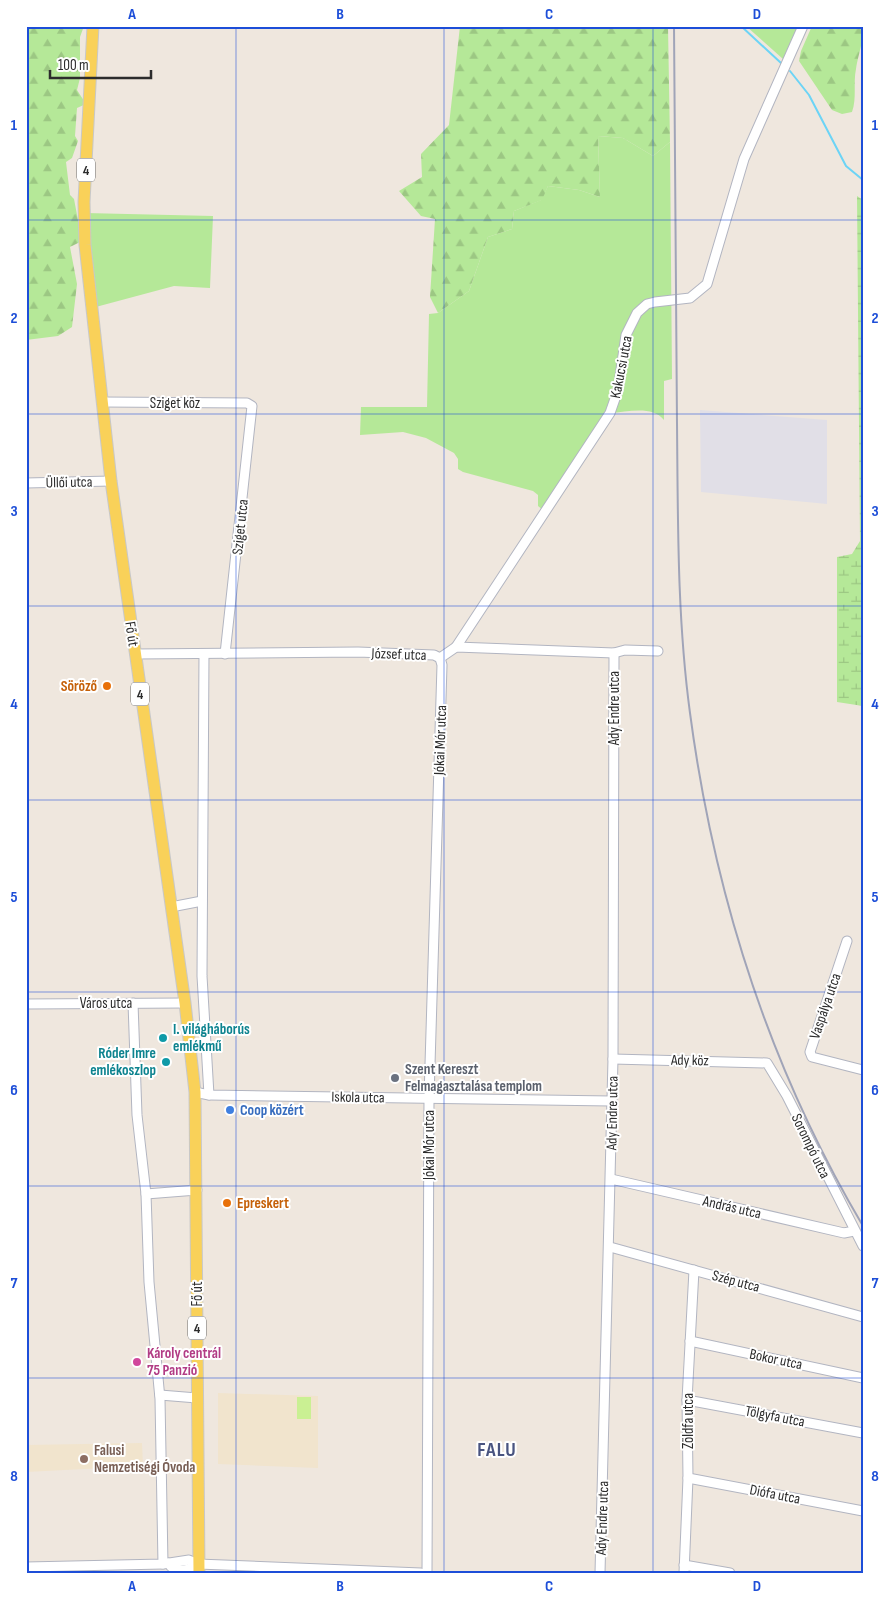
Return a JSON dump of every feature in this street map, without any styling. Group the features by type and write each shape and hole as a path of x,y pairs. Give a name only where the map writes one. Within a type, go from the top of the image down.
{"main road":[{"name":"Fő út","path":"93,26 84,202 85,245 111,481 186,1007 195,1092 199,1568"}],"street":[{"name":"Kakucsi utca","path":"456,647 610,412 618,390 626,335 637,313 647,304 690,298 707,284 744,160 803,26"},
{"name":"Sziget köz","path":"102,402 247,403"},
{"name":"Sziget utca","path":"225,654 253,412 252,406 247,403"},
{"name":"Üllői utca","path":"26,483 111,481"},
{"path":"456,647 614,653 625,650 658,652"},
{"name":"József utca","path":"135,654 358,652 434,655 440,658 456,647"},
{"name":"Ady Endre utca","path":"600,1573 610,1247 613,1059 614,653"},
{"path":"204,654 202,901 204,1010 207,1025 209,1095"},
{"name":"Jókai Mór utca","path":"427,1573 429,1098 442,665 440,658"},
{"path":"171,907 202,901"},
{"name":"Vaspálya utca","path":"847,941 810,1052 812,1057 863,1070"},
{"path":"133,1003 137,1115 146,1194 149,1282 160,1395 166,1564"},
{"name":"Város utca","path":"26,1004 133,1003 186,1007"},
{"path":"186,1007 204,1010"},
{"name":"Ady köz","path":"613,1059 767,1063"},
{"name":"Sorompó utca","path":"767,1063 863,1246"},
{"name":"Iskola utca","path":"195,1092 209,1095 611,1101"},
{"name":"András utca","path":"611,1179 844,1233 854,1231"},
{"path":"146,1194 197,1190"},
{"name":"Szép utca","path":"610,1247 863,1317"},
{"name":"Zöldfa utca","path":"684,1569 688,1478 687,1400 694,1270"},
{"name":"Bokor utca","path":"690,1341 863,1378"},
{"path":"160,1395 198,1398"},
{"name":"Tölgyfa utca","path":"687,1400 863,1434"},
{"name":"Diófa utca","path":"688,1478 863,1511"},
{"path":"166,1564 175,1570 188,1571 199,1568 421,1573"},
{"path":"26,1567 52,1570 154,1568 166,1564"},
{"path":"684,1569 730,1573"}],"shaded area":[{"path":"700,410 827,420 827,504 701,492"},
{"path":"218,1393 318,1396 318,1468 218,1464"},
{"name":"Falusi Nemzetiségi Óvoda","path":"142,1443 143,1466 26,1472 26,1445"}],"green space":[{"path":"26,26 84,26 80,37 80,78 77,90 86,104 77,108 75,136 78,141 72,158 66,162 70,195 74,199 82,241 70,247 77,284 72,327 58,336 26,340"},
{"path":"460,26 668,26 670,142 653,156 623,138 598,136 600,197 579,190 548,186 542,200 514,211 512,229 488,237 469,291 438,313 430,297 435,219 421,216 399,191 422,177 421,154 449,125"},
{"path":"746,26 798,26 783,59"},
{"path":"812,26 863,26 862,43 855,74 852,112 842,114 832,110 799,61 801,51"},
{"path":"598,136 623,138 653,156 670,142 672,379 664,381 664,420 653,412 646,411 610,413 544,511 538,506 538,495 533,491 463,472 458,469 458,459 454,453 426,438 403,432 360,435 361,407 427,407 429,314 438,313 469,291 488,237 512,229 514,211 541,200 548,186 579,190 600,197"},
{"path":"857,196 863,200 863,706 837,702 837,557 852,554 860,541"},
{"path":"85,213 213,216 210,288 174,286 92,308"},
{"path":"297,1397 311,1397 311,1419 297,1419"}],"waterway":[{"path":"741,26 781,63"},
{"path":"790,71 809,95 846,166 863,180"}],"railway":[{"path":"674,26 679,568 680,605 690,713 714,847 751,979 800,1105 830,1166 863,1226"}],"place":[{"name":"Söröző","path":"107,686"},
{"name":"I. világháborús emlékmű","path":"163,1038"},
{"name":"Róder Imre emlékoszlop","path":"166,1062"},
{"name":"Szent Kereszt Felmagasztalása templom","path":"395,1078"},
{"name":"Coop közért","path":"230,1110"},
{"name":"Epreskert","path":"227,1203"},
{"name":"Károly centrál 75 Panzió","path":"137,1362"},
{"name":"Falusi Nemzetiségi Óvoda","path":"84,1459"}],"district":[{"name":"FALU","path":"497,1449"}]}
